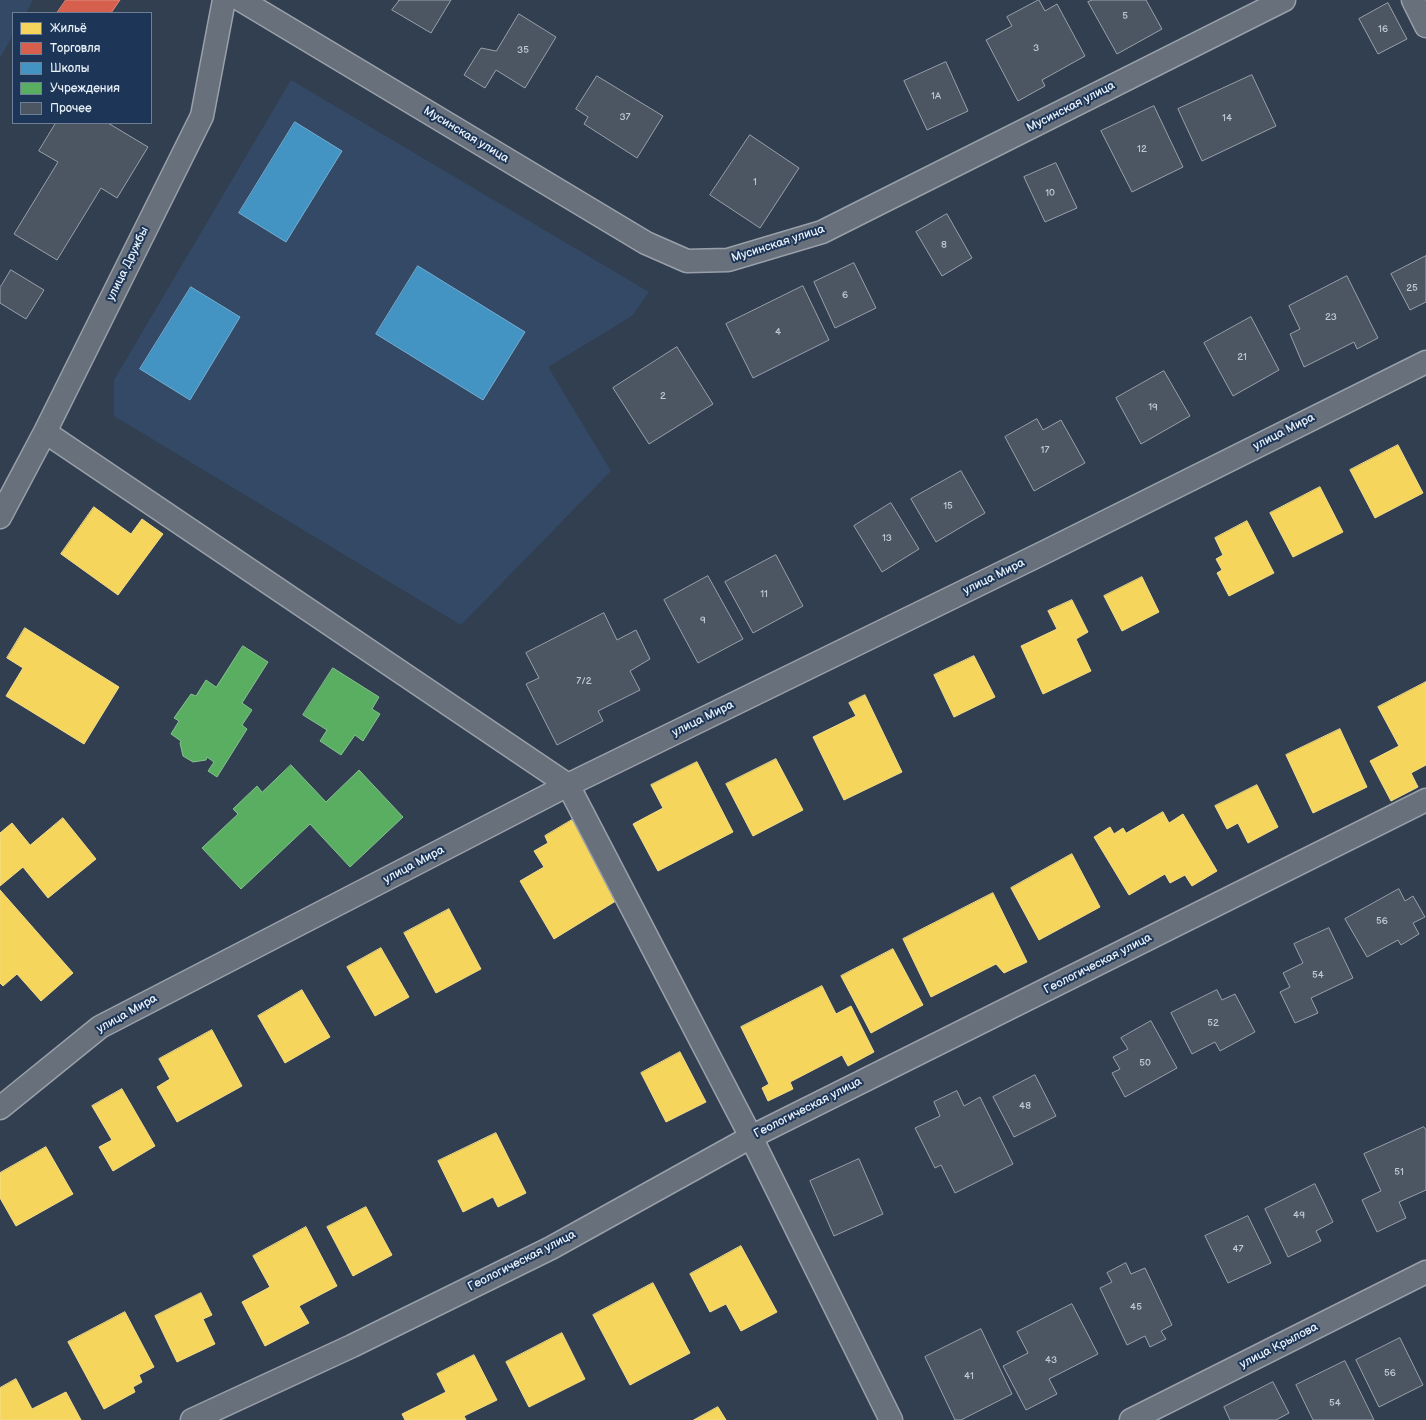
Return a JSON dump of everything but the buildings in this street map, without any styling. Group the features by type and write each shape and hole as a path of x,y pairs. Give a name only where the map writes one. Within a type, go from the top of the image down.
{"street":[{"name":"улица Дружбы","path":"0,517 45,432 202,116 224,0"},
{"name":"Мусинская улица","path":"241,0 646,243 687,261 728,260 822,232 1284,0"},
{"path":"1412,0 1426,26"},
{"name":"улица Мира","path":"0,1108 100,1027 568,785 1045,552 1426,362"},
{"path":"45,432 568,785 751,1137 891,1420"},
{"name":"Геологическая улица","path":"192,1420 352,1346 551,1248 751,1137 1426,800"},
{"name":"улица Крылова","path":"1131,1420 1426,1272"}],"shaded area":[{"path":"0,0 33,0 27,12 12,12 12,37 0,58"},
{"path":"291,80 649,292 632,316 548,367 611,471 461,625 114,416 114,380"}]}
